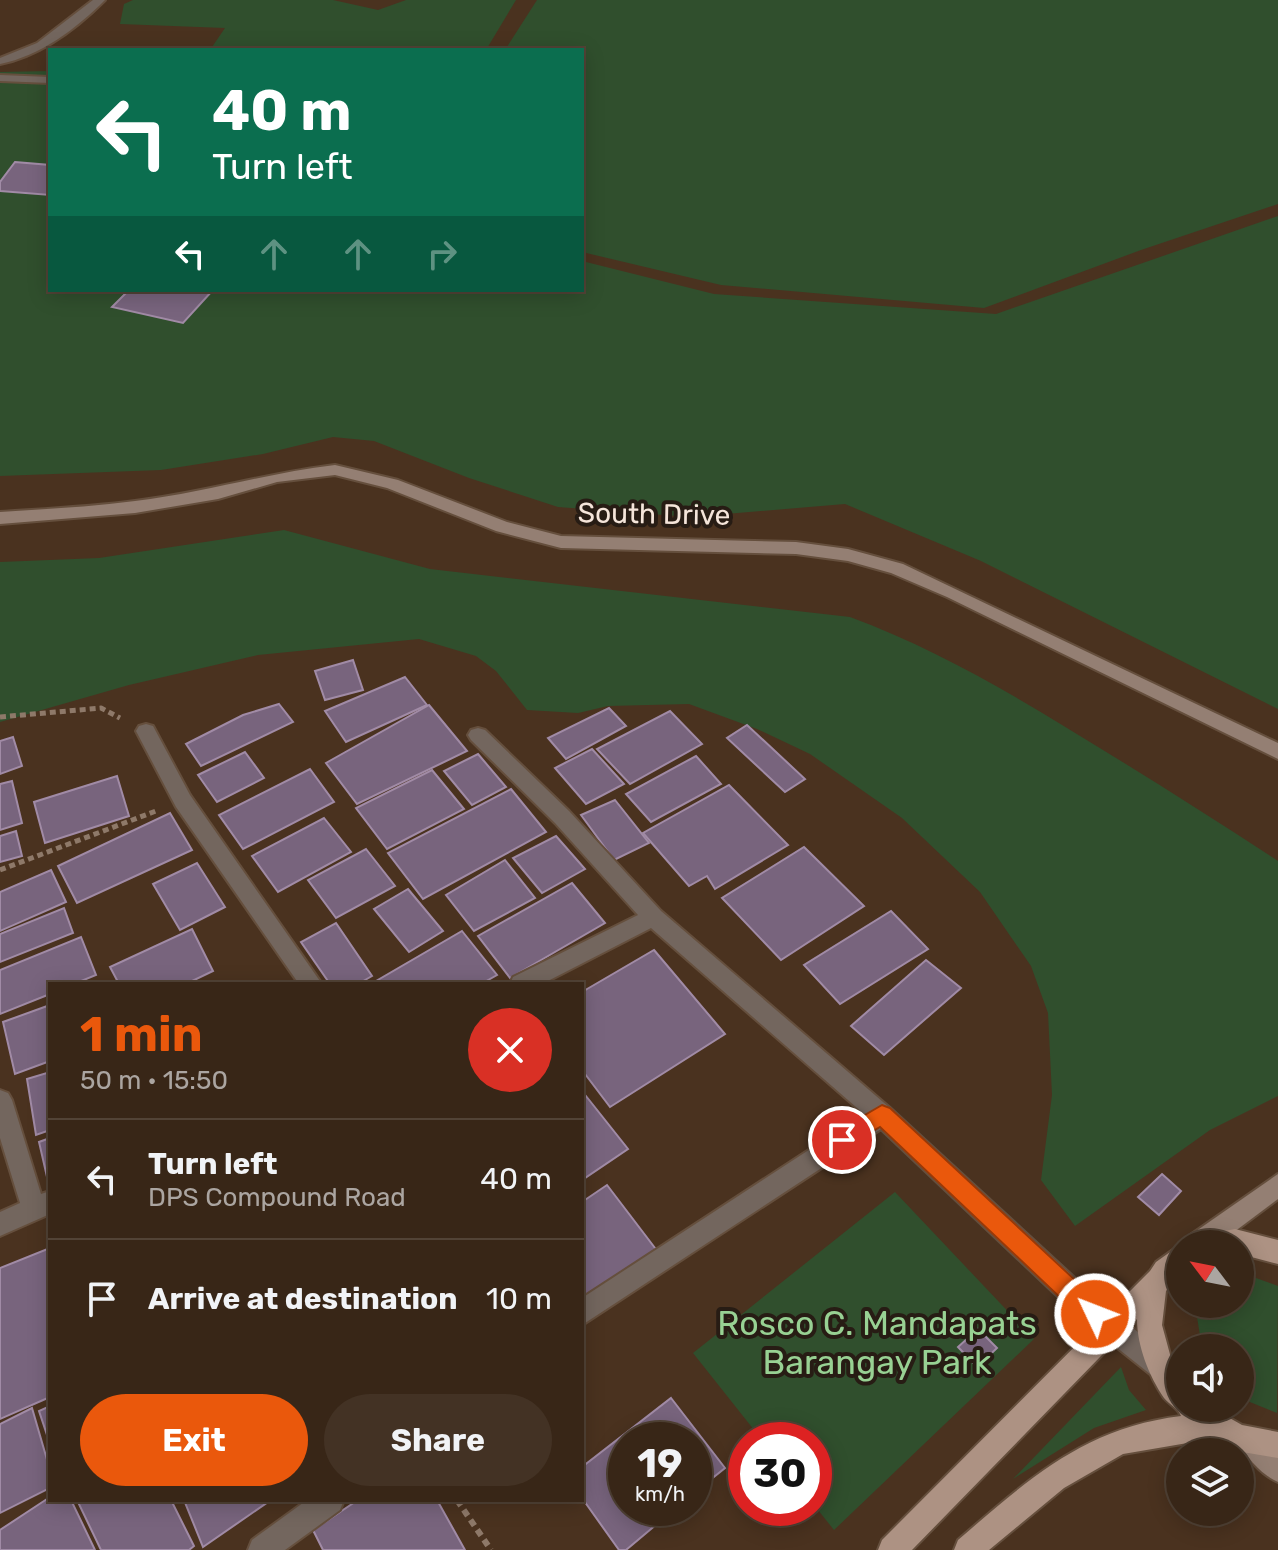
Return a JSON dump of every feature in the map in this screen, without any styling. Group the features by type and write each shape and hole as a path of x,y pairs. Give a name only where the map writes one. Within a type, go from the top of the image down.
{"main road":[{"name":"South Drive","path":"0,518 135,507 218,493 277,477 335,470 392,484 502,527 561,542 796,548 848,555 897,568 953,593 1278,752"},
{"path":"1217,1230 1278,1185"},
{"path":"1254,1246 1278,1252"},
{"path":"892,1550 1166,1272"},
{"path":"1158,1280 1149,1318 1151,1340 1166,1376"},
{"path":"1209,1422 1266,1444 1278,1468"},
{"path":"968,1550 1072,1465 1113,1444 1149,1434 1213,1425"}],"street":[{"path":"146,731 183,801 310,982"},
{"path":"478,735 562,817 653,917 882,1115 1110,1327 1159,1365"},
{"path":"525,982 653,917"},
{"path":"0,1100 42,1205 0,1224"},
{"path":"584,1312 882,1115"},
{"path":"262,1550 327,1502"}],"lane":[{"path":"0,61 17,59 37,49 100,0"},
{"path":"0,78 48,80"}],"path":[{"path":"0,717 101,708 146,731"},
{"path":"0,870 183,801"},
{"path":"458,1502 491,1550"}],"green space":[{"path":"133,0 333,0 378,10 406,0 516,0 487,48 211,48 225,28 120,24 124,4"},
{"path":"537,0 1278,0 1278,204 984,308 721,285 584,252 584,48 506,48"},
{"path":"48,71 48,292 584,292 584,262 714,294 996,314 1278,216 1278,709 981,561 845,504 690,517 558,507 469,478 374,441 333,437 263,454 161,470 0,476 0,72"},
{"path":"284,530 430,569 850,617 962,667 1015,697 1278,861 1278,1096 1210,1130 1075,1226 1041,1180 1052,1095 1048,1013 1031,966 980,892 902,818 810,754 757,729 689,704 608,706 578,713 527,710 496,671 476,656 419,639 258,655 129,685 0,722 0,562 99,558"},
{"name":"Rosco C. Mandapats Barangay Park","path":"895,1192 1034,1339 834,1530 831,1526 832,1422 748,1422 693,1353"},
{"path":"1254,1278 1278,1286 1277,1413 1254,1404 1254,1334 1200,1334 1197,1318 1254,1318"},
{"path":"1121,1367 1129,1390 1146,1410 1094,1428 1013,1479"}],"building":[{"path":"15,162 48,165 48,195 0,191 0,182"},
{"path":"127,292 211,292 183,323 112,307"},
{"path":"353,660 363,690 325,700 315,671"},
{"path":"405,677 427,705 346,742 325,711"},
{"path":"279,704 293,722 201,766 186,744 243,715"},
{"path":"429,705 467,751 357,804 326,763"},
{"path":"609,708 626,726 566,759 548,738"},
{"path":"670,711 702,744 630,784 597,749"},
{"path":"747,725 805,779 785,792 727,738"},
{"path":"13,737 22,766 0,774 0,741"},
{"path":"592,749 624,784 586,804 555,768"},
{"path":"245,752 264,778 217,802 198,775"},
{"path":"478,754 506,787 472,805 444,771"},
{"path":"696,756 721,784 651,822 626,794"},
{"path":"310,769 334,802 243,849 219,815"},
{"path":"432,770 464,809 387,849 356,808"},
{"path":"117,776 129,816 45,843 34,802"},
{"path":"12,781 22,823 0,830 0,784"},
{"path":"729,785 788,845 715,889 707,876 689,886 643,833"},
{"path":"511,789 546,832 423,899 388,853"},
{"path":"615,800 649,843 614,860 581,815"},
{"path":"170,813 192,850 77,903 58,866"},
{"path":"324,818 351,852 278,892 252,856"},
{"path":"16,831 22,856 0,862 0,836"},
{"path":"556,836 585,869 542,893 513,858"},
{"path":"804,847 864,906 781,960 722,898"},
{"path":"366,849 395,886 336,918 308,880"},
{"path":"505,860 535,898 474,931 446,895"},
{"path":"197,863 225,907 180,930 153,884"},
{"path":"51,870 66,902 0,931 0,892"},
{"path":"572,883 605,923 510,978 478,936"},
{"path":"408,889 443,931 409,952 374,909"},
{"path":"64,908 73,933 0,962 0,934"},
{"path":"891,911 928,949 840,1004 804,965"},
{"path":"336,923 372,976 362,982 329,982 301,942"},
{"path":"192,929 213,971 190,982 118,982 110,967"},
{"path":"462,931 497,975 485,982 374,982"},
{"path":"81,937 96,975 79,982 48,982 48,995 0,1014 0,970"},
{"path":"654,950 725,1034 610,1107 584,1073 584,991"},
{"path":"926,960 961,988 884,1055 851,1026"},
{"path":"48,1006 48,1062 15,1074 3,1022"},
{"path":"48,1073 48,1131 36,1135 27,1079"},
{"path":"584,1094 628,1149 584,1179"},
{"path":"48,1139 48,1181 39,1142"},
{"path":"1162,1174 1181,1191 1159,1215 1138,1197"},
{"path":"607,1185 658,1252 584,1303 584,1201"},
{"path":"48,1249 48,1398 0,1419 0,1268"},
{"path":"978,1329 997,1348 977,1367 958,1347"},
{"path":"671,1398 690,1422 640,1422"},
{"path":"48,1407 48,1438 39,1411"},
{"path":"32,1408 48,1463 48,1489 0,1513 0,1424"},
{"path":"608,1447 608,1526 655,1526 626,1550 619,1550 584,1501 584,1465"},
{"path":"712,1451 725,1468 712,1478"},
{"path":"48,1498 48,1502 72,1502 95,1550 0,1550 0,1530"},
{"path":"78,1502 172,1502 194,1546 189,1550 101,1550"},
{"path":"185,1502 268,1502 203,1547"},
{"path":"355,1502 438,1502 465,1550 323,1550 313,1530"}],"route":[{"path":"842,1140 882,1115 1095,1314"}]}
